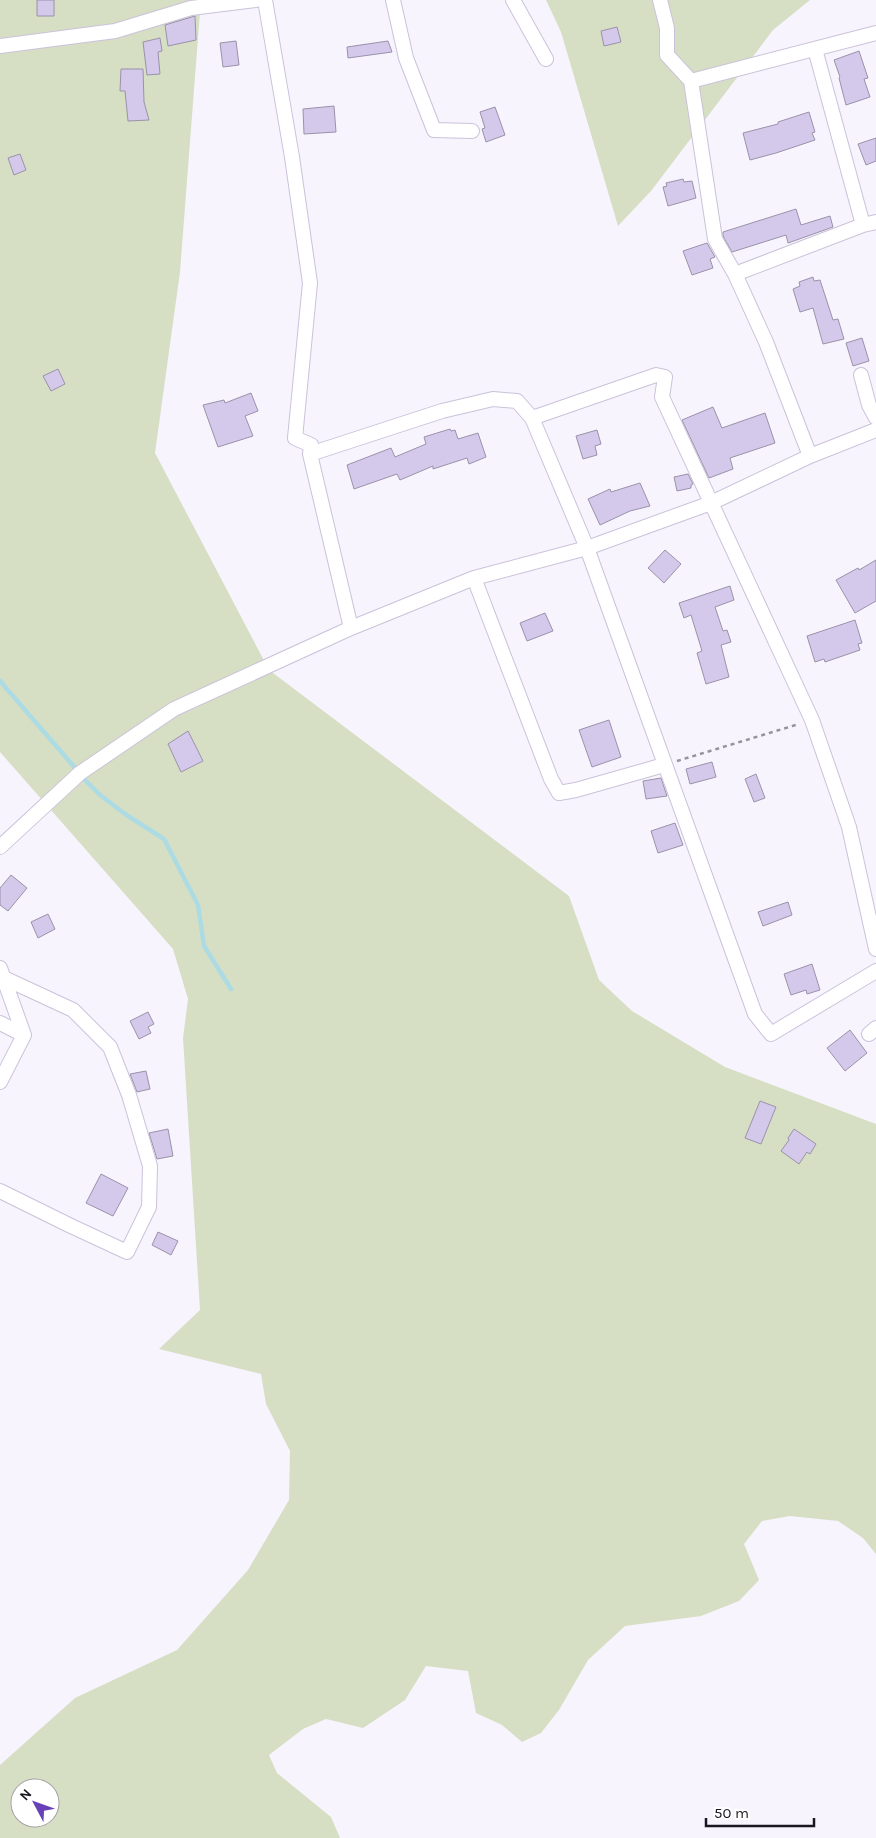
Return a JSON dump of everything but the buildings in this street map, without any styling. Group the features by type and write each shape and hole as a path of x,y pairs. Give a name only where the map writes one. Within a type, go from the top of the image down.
{"street":[{"path":"0,46 115,31 191,8 256,0"},
{"path":"265,0 292,157 310,283 295,438 311,445 310,454 351,628"},
{"path":"393,0 406,58 434,130 472,130"},
{"path":"513,0 546,59"},
{"path":"660,0 667,28 667,55 691,81 715,239 735,274 766,342 810,456"},
{"path":"691,81 876,33"},
{"path":"735,274 869,224 815,49"},
{"path":"532,418 656,375 665,377 662,397 812,720 849,827 876,949"},
{"path":"861,376 869,405 876,418"},
{"path":"310,454 442,411 493,399 516,401 532,418 587,548 755,1014 771,1034 876,971"},
{"path":"0,847 80,774 174,709 351,628 474,578 587,548 711,503 810,456 876,430"},
{"path":"474,578 551,779 559,793 664,765"},
{"path":"0,1082 24,1035 2,973"},
{"path":"0,1190 127,1252 149,1207 150,1166 129,1095 110,1047 73,1010 2,973"},
{"path":"0,1023 24,1035"}],"path":[{"path":"664,765 812,720"}],"green space":[{"path":"0,0 199,0 200,12 180,272 155,453 269,670 569,896 599,980 632,1011 725,1067 876,1124 876,1554 863,1538 838,1521 790,1516 762,1521 744,1544 759,1580 739,1601 701,1616 625,1626 588,1660 559,1710 541,1733 522,1742 502,1725 476,1713 468,1671 426,1666 405,1700 363,1728 326,1719 303,1729 269,1755 277,1773 331,1817 340,1838 0,1838 0,1765 75,1698 177,1650 248,1570 289,1500 290,1451 266,1404 261,1374 159,1349 200,1310 183,1038 188,999 173,949 0,752"},
{"path":"546,0 810,0 773,30 651,191 618,226 561,32"}],"waterway":[{"path":"0,681 76,769"},
{"path":"85,780 100,795 125,814 164,839 198,905 204,946 231,989"}]}
